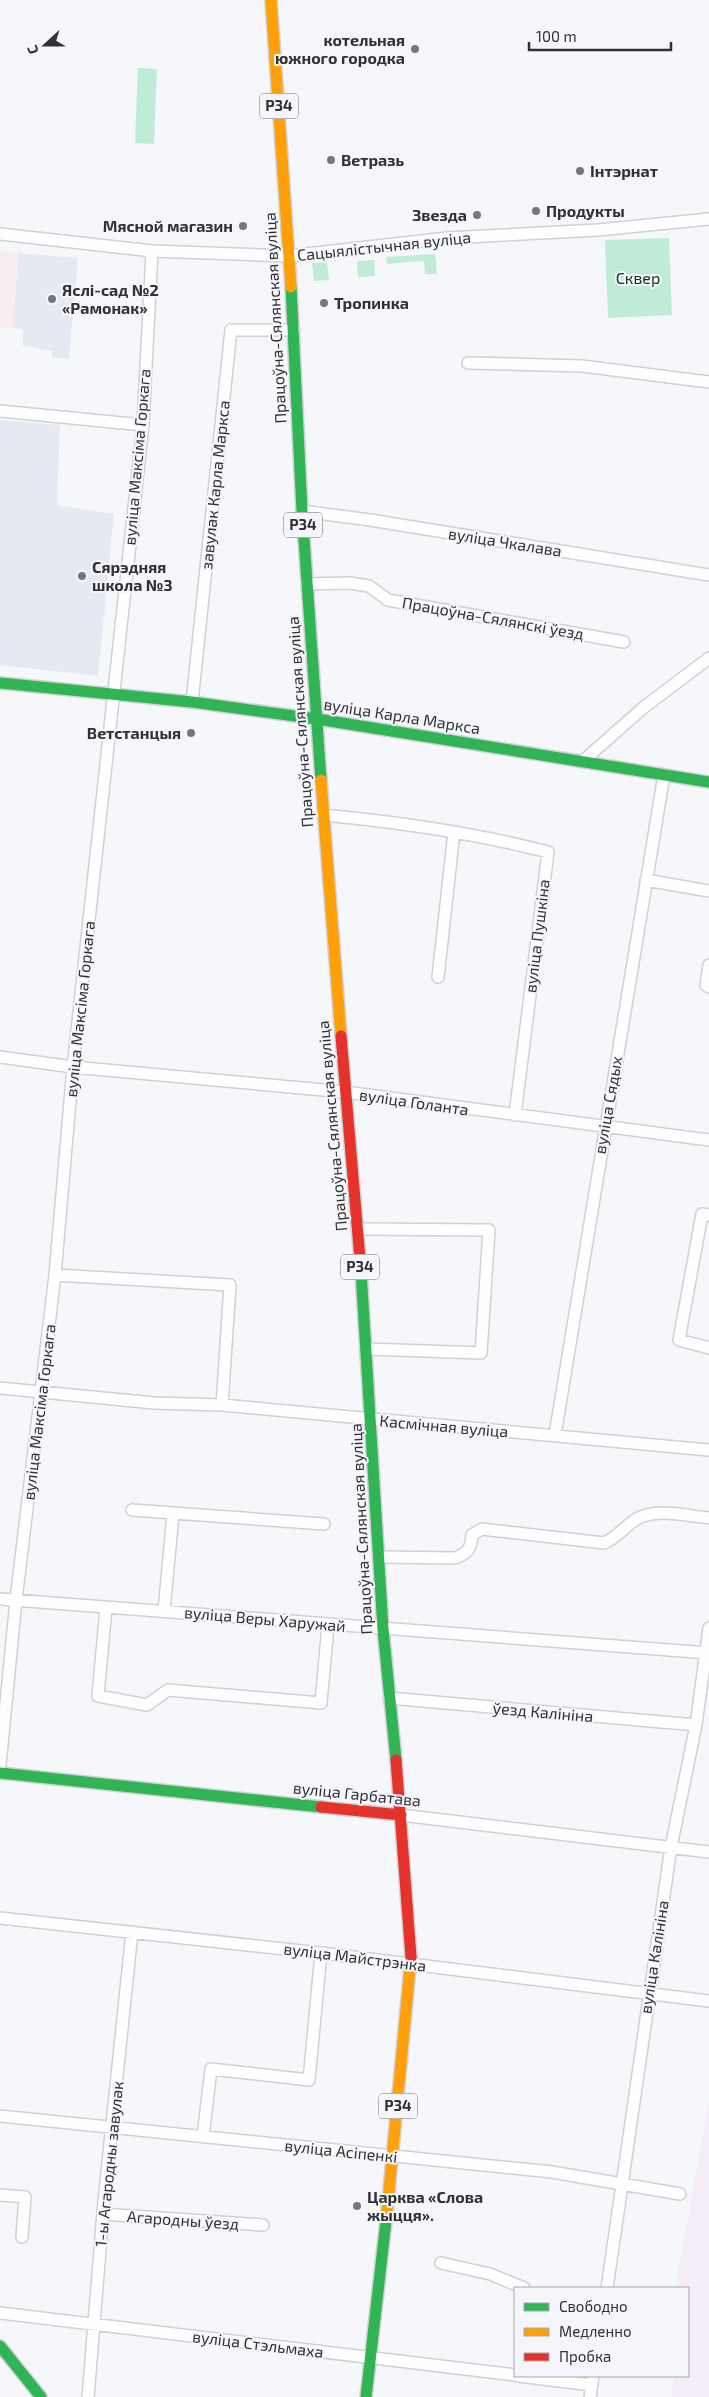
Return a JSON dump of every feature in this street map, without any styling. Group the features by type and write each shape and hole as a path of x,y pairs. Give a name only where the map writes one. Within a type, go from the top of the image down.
{"main road":[{"name":"Працоўна-Сялянская вуліца","path":"272,0 294,330 302,511 318,719 322,815 368,1349 383,1629 401,1815 412,1964 366,2397"},
{"name":"вуліца Карла Маркса","path":"0,683 192,702 318,719 709,782"},
{"name":"вуліца Гарбатава","path":"0,1773 401,1815"},
{"path":"0,2346 41,2397"}],"street":[{"name":"Сацыялістычная вуліца","path":"0,234 152,251 289,256 447,238 598,230 709,219"},
{"name":"вуліца Максіма Горкага","path":"0,1765 16,1600 55,1275 73,1067 143,425 152,251"},
{"name":"завулак Карла Маркса","path":"192,702 231,330 294,330"},
{"path":"468,363 582,366 709,382"},
{"path":"0,411 143,425"},
{"name":"вуліца Чкалава","path":"302,511 379,521 709,575"},
{"name":"Працоўна-Сялянскі ўезд","path":"307,584 350,583 370,586 388,600 624,642"},
{"path":"583,761 636,714 709,658"},
{"name":"вуліца Сядых","path":"555,1435 604,1128 664,776"},
{"name":"вуліца Пушкіна","path":"322,815 375,820 493,838 548,852 515,1115"},
{"path":"438,977 454,832"},
{"path":"646,880 709,891"},
{"path":"709,965 706,985 709,988"},
{"name":"вуліца Голанта","path":"0,1057 73,1067 345,1092 604,1128 709,1140"},
{"path":"709,1215 702,1214 679,1340 709,1348"},
{"path":"357,1229 489,1230 481,1353 368,1349"},
{"path":"55,1275 230,1285 222,1405"},
{"name":"Касмічная вуліца","path":"0,1388 154,1403 222,1405 709,1450"},
{"path":"132,1510 324,1524"},
{"path":"379,1557 455,1558 466,1554 471,1548 472,1535 482,1529 604,1544 615,1539 634,1521 651,1513 709,1518"},
{"path":"164,1611 172,1514"},
{"name":"вуліца Веры Харужай","path":"0,1599 708,1652"},
{"path":"106,1608 98,1696 147,1705 168,1690 322,1703 328,1625"},
{"name":"вуліца Калініна","path":"607,2287 648,1994 671,1847 696,1725 708,1652 709,1628"},
{"name":"ўезд Калініна","path":"389,1698 696,1725"},
{"name":"вуліца Гарбатава","path":"401,1815 709,1852"},
{"name":"вуліца Майстрэнка","path":"0,1918 321,1953 709,2001"},
{"name":"1-ы Агародны завулак","path":"88,2397 103,2214 132,1932"},
{"path":"203,2137 211,2069 309,2080 321,1953"},
{"name":"вуліца Асіпенкі","path":"0,2116 552,2172 680,2194"},
{"path":"0,2194 26,2197 22,2237"},
{"name":"Агародны ўезд","path":"103,2214 262,2226"},
{"path":"440,2263 490,2274 522,2287"},
{"name":"вуліца Стэльмаха","path":"0,2313 514,2376"},
{"name":"вуліца Стэльмаха","path":"536,2377 593,2380"},
{"path":"590,2397 593,2380"}],"shaded area":[{"path":"0,251 18,253 13,328 0,327"},
{"path":"18,253 78,258 69,359 52,357 52,351 23,346 23,329 13,328"},
{"path":"0,420 60,425 57,505 114,514 98,676 0,665"},
{"path":"709,2101 709,2397 671,2397 674,2377 689,2377 689,2287 675,2287"}],"green space":[{"path":"138,68 157,69 154,144 135,143"},
{"name":"Сквер","path":"669,238 672,315 608,318 605,240"},
{"path":"435,254 437,274 425,274 424,261 387,264 386,257"},
{"path":"374,260 375,276 358,277 357,261"},
{"path":"327,262 329,280 314,281 312,263"}],"traffic: fast":[{"path":"291,287 302,511 321,780"},
{"path":"0,683 192,702 317,719 709,782"},
{"path":"361,1271 383,1629 396,1760"},
{"path":"0,1773 321,1807"},
{"path":"366,2397 387,2212"},
{"path":"0,2346 41,2397"}],"traffic: slow":[{"path":"271,0 291,287"},
{"path":"321,780 341,1036"},
{"path":"387,2212 411,1957"}],"traffic: jam":[{"path":"341,1036 361,1271"},
{"path":"396,1760 411,1957"},
{"path":"321,1807 401,1815"}],"place":[{"name":"котельная южного городка","path":"415,49"},
{"name":"Ветразь","path":"331,160"},
{"name":"Інтэрнат","path":"580,171"},
{"name":"Продукты","path":"536,211"},
{"name":"Звезда","path":"477,215"},
{"name":"Мясной магазин","path":"243,226"},
{"name":"Яслі-сад №2 «Рамонак»","path":"52,299"},
{"name":"Тропинка","path":"324,303"},
{"name":"Сярэдняя школа №3","path":"82,576"},
{"name":"Ветстанцыя","path":"191,733"},
{"name":"Царква «Слова жыцця».","path":"357,2206"}]}
